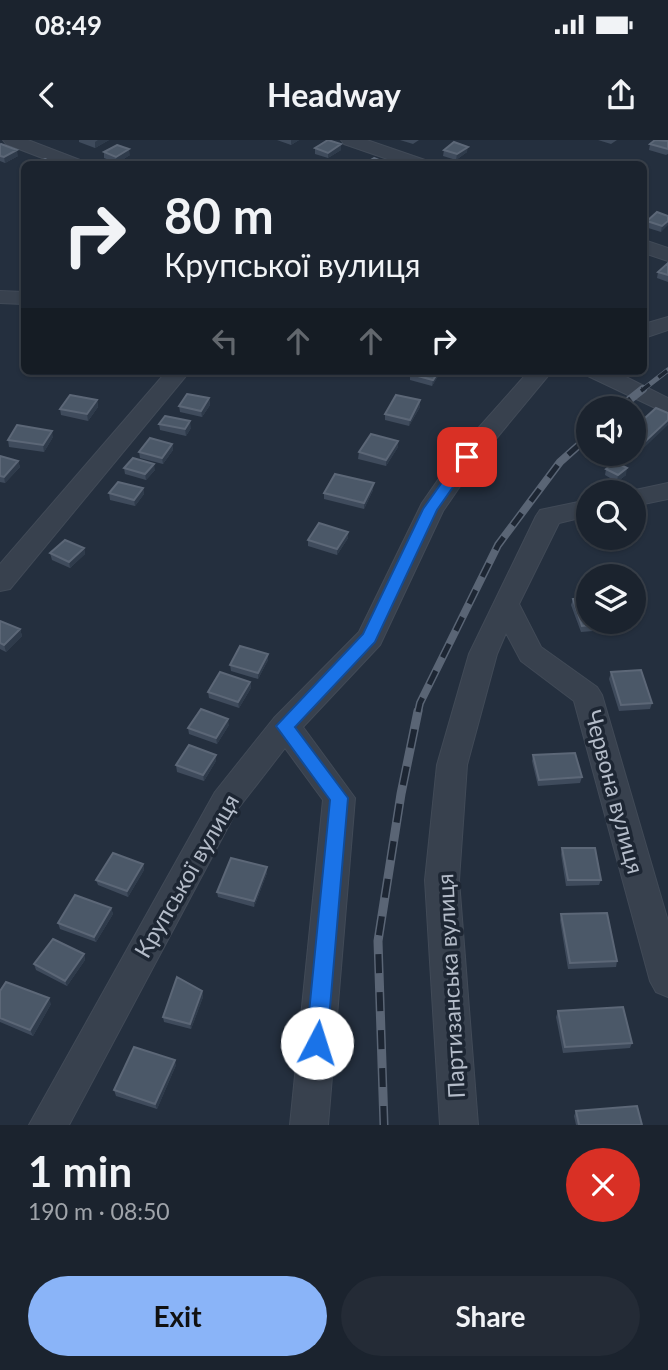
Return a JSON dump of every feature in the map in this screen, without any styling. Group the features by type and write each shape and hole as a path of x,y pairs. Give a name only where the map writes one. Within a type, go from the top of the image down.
{"street":[{"path":"12,140 65,161"},
{"path":"350,140 410,161"},
{"path":"647,247 668,255"},
{"path":"0,297 21,298"},
{"path":"647,330 668,323"},
{"path":"0,582 176,375"},
{"name":"Крупської вулиця","path":"48,1125 226,801 285,726 370,638 430,509 467,457 538,375"},
{"path":"604,375 668,407"},
{"path":"646,496 668,491"},
{"path":"505,604 550,516 576,511"},
{"name":"Червона вулиця","path":"505,604 531,654 587,695 668,981"},
{"name":"Партизанська вулиця","path":"459,1125 442,880 452,765 483,654 505,604"},
{"path":"285,726 339,798 309,1125"}],"building":[{"path":"328,140 341,144 328,153 315,148"},
{"path":"655,140 668,141 668,149 650,144"},
{"path":"454,142 468,147 457,154 444,150"},
{"path":"1,144 17,150 4,157 0,156"},
{"path":"117,145 129,149 116,157 104,152"},
{"path":"657,212 668,216 668,221 662,226 647,221"},
{"path":"668,263 668,275 658,272"},
{"path":"414,375 436,375 433,380"},
{"path":"187,394 209,398 201,411 179,406"},
{"path":"70,395 97,400 87,414 60,409"},
{"path":"396,395 420,400 410,420 385,414"},
{"path":"656,408 668,413 668,420 646,441 646,417"},
{"path":"165,416 190,421 185,429 159,424"},
{"path":"17,425 52,431 43,445 8,440"},
{"path":"371,434 398,441 386,460 359,452"},
{"path":"150,438 172,444 162,458 139,452"},
{"path":"0,456 18,461 4,477 0,476"},
{"path":"133,458 154,464 145,474 124,468"},
{"path":"610,466 627,468 618,475 606,469"},
{"path":"335,474 374,483 364,503 324,493"},
{"path":"118,482 143,488 134,500 109,493"},
{"path":"319,523 348,532 337,549 308,540"},
{"path":"65,540 84,548 69,562 50,553"},
{"path":"0,621 20,629 4,645 0,643"},
{"path":"240,646 268,654 258,673 230,665"},
{"path":"641,670 652,703 621,705 611,672"},
{"path":"220,672 250,682 238,702 208,692"},
{"path":"201,709 228,719 216,738 188,728"},
{"path":"189,745 216,755 203,775 176,765"},
{"path":"575,753 582,777 539,780 533,755"},
{"path":"562,848 595,848 601,880 568,880"},
{"path":"113,853 143,864 127,891 96,880"},
{"path":"231,858 267,867 254,901 217,892"},
{"path":"75,895 111,908 94,937 58,923"},
{"path":"607,913 617,961 570,963 561,914"},
{"path":"53,939 84,954 65,981 34,964"},
{"path":"177,977 202,991 190,1024 163,1017"},
{"path":"6,982 49,998 30,1030 0,1018 0,991"},
{"path":"623,1007 632,1043 565,1047 558,1011"},
{"path":"134,1047 175,1060 155,1104 114,1090"},
{"path":"637,1106 642,1125 579,1125 576,1111"}],"railway":[{"path":"641,391 668,370"},
{"path":"634,396 643,389"},
{"path":"418,712 498,545 560,462 576,448"},
{"path":"384,1125 378,941 401,794 418,711"}],"route":[{"path":"317,1043 339,798 285,726 370,638 430,509 467,457"}]}
